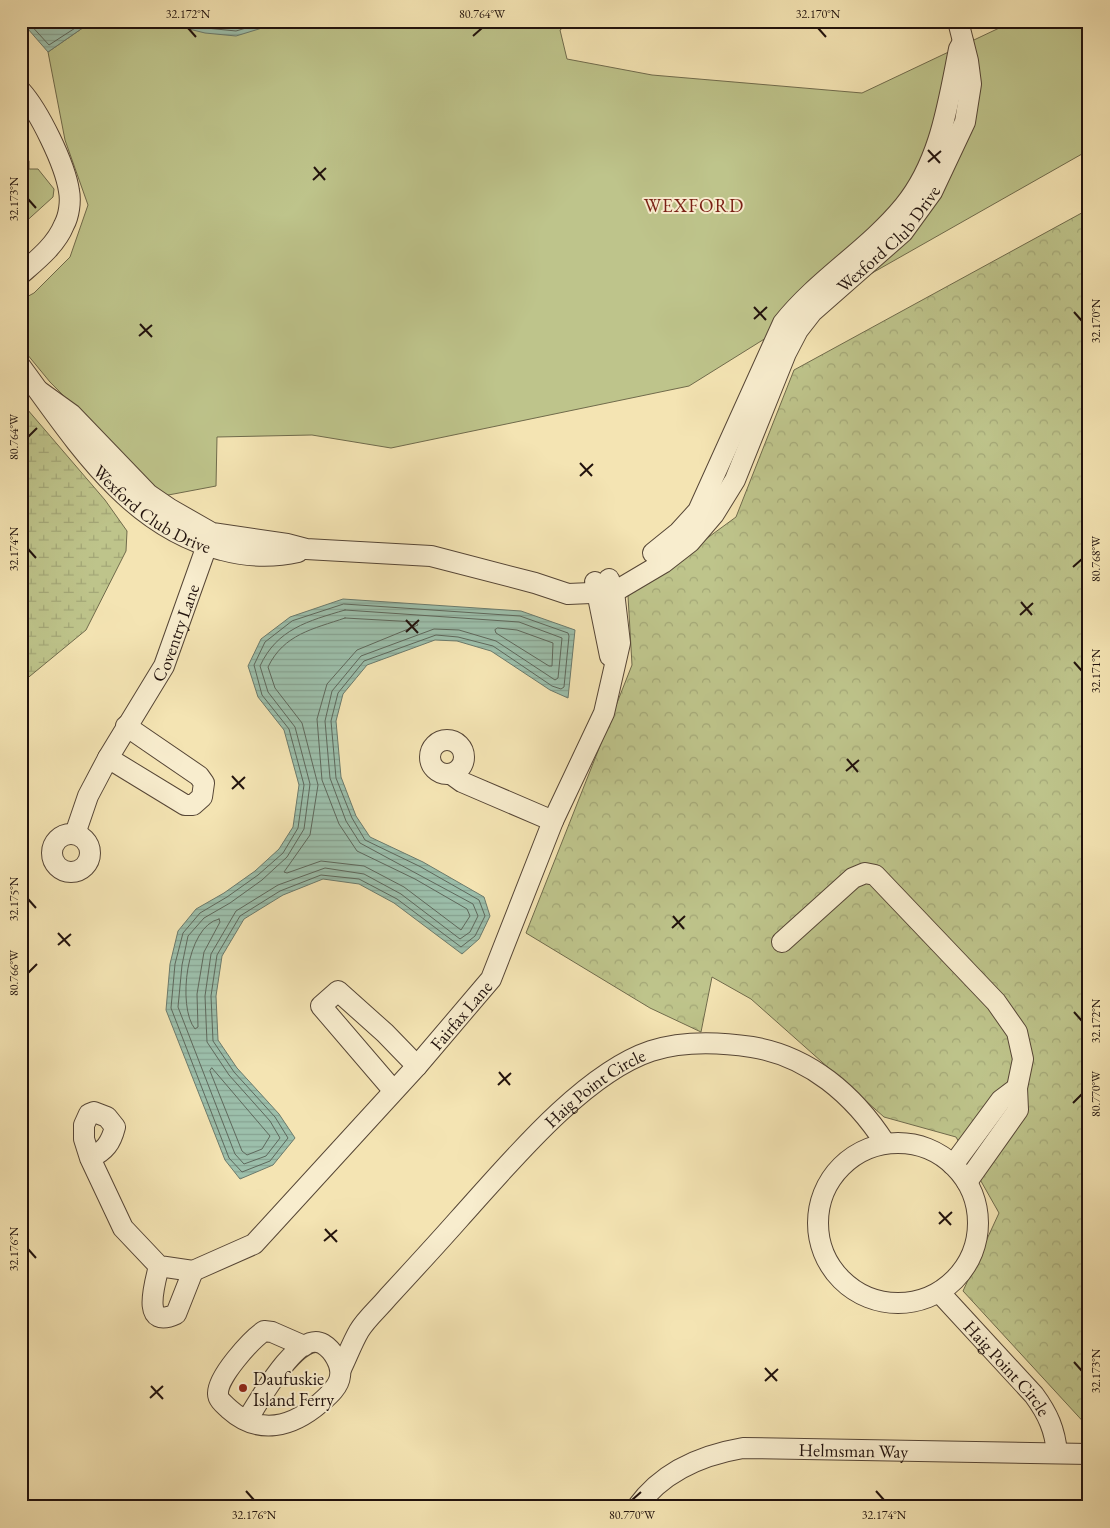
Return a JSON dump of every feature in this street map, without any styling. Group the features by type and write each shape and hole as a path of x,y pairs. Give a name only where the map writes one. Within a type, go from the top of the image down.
{"street":[{"name":"Wexford Club Drive","path":"21,367 39,391 71,414 148,494 210,540 287,544 306,549 431,556 546,586 604,586 663,563 690,542 714,514 735,480 774,361 783,323 801,300 904,206 935,153 944,123 959,50 961,30"},
{"path":"21,91 41,120 70,193 64,225 48,249 21,274"},
{"name":"Coventry Lane","path":"75,834 88,796 108,758 164,666 210,540"},
{"name":"Fairfax Lane","path":"192,1271 254,1244 417,1066 491,979 553,821 604,713 614,676 599,606 604,586"},
{"path":"108,758 185,805 193,805 202,797 204,783 199,776 126,726"},
{"path":"452,774 462,782 553,821"},
{"path":"782,942 853,878 864,873 875,874 996,1002 1017,1032 1023,1060 1017,1088 1018,1110 967,1182"},
{"path":"393,1090 321,1006 338,991 385,1033 417,1066"},
{"name":"Haig Point Circle","path":"359,1330 504,1170 562,1110 615,1069 651,1051 685,1044 736,1044 773,1050 796,1059 818,1072 850,1100 870,1120 884,1143"},
{"path":"954,1165 1000,1100 1017,1088"},
{"path":"884,1143 909,1143 933,1150 954,1165 967,1182 977,1208 978,1232 972,1256 959,1277 940,1293 916,1302 890,1304 865,1297 843,1283 827,1263 818,1239 817,1213 825,1188 840,1167 860,1151 884,1143"},
{"path":"90,1158 123,1228 159,1266 192,1271 176,1314 168,1317 156,1314 153,1310 151,1297 159,1266"},
{"name":"Haig Point Circle","path":"940,1293 1034,1395 1046,1412 1053,1427 1057,1453"},
{"path":"247,1420 286,1361 313,1345 359,1330"},
{"path":"341,1369 337,1360 313,1345 264,1331 249,1343 241,1353 220,1384 218,1394 221,1402 234,1414 247,1420 266,1427 293,1422 309,1412 335,1388 340,1378 341,1369 359,1330"},
{"name":"Helmsman Way","path":"637,1507 651,1491 682,1467 696,1460 743,1448 1089,1454"}],"green space":[{"path":"109,21 157,21 170,24 571,21 560,30 567,59 652,75 862,93 1014,21 1089,21 1089,150 851,285 689,386 391,448 312,435 217,437 216,486 163,496 50,382 22,348 21,300 34,293 70,257 88,205 65,140 48,52 84,27"},
{"path":"21,151 29,161 29,169 38,169 54,189 53,197 21,226"},
{"path":"1089,209 1089,1428 963,1291 999,1213 956,1137 884,1117 751,999 712,977 701,1032 650,1008 526,933 632,665 628,596 736,517 794,370"},
{"path":"21,402 105,500 127,531 126,551 86,630 24,681 21,689"}],"water":[{"path":"21,21 109,21 84,27 48,52"},
{"path":"157,21 285,21 236,36 205,33"},
{"path":"343,599 521,611 575,630 568,698 550,690 491,651 457,641 435,640 367,665 343,694 336,721 341,777 356,816 370,837 423,862 484,897 490,916 479,939 462,954 394,903 359,884 323,879 283,895 244,919 222,956 216,996 218,1040 237,1068 279,1114 295,1138 273,1165 240,1179 225,1160 166,1010 170,964 178,931 196,909 224,893 255,871 279,849 293,827 299,785 284,730 258,697 248,666 261,639 290,617"}],"place":[{"name":"Daufuskie Island Ferry","path":"243,1388"}],"district":[{"name":"WEXFORD","path":"694,205"}]}
